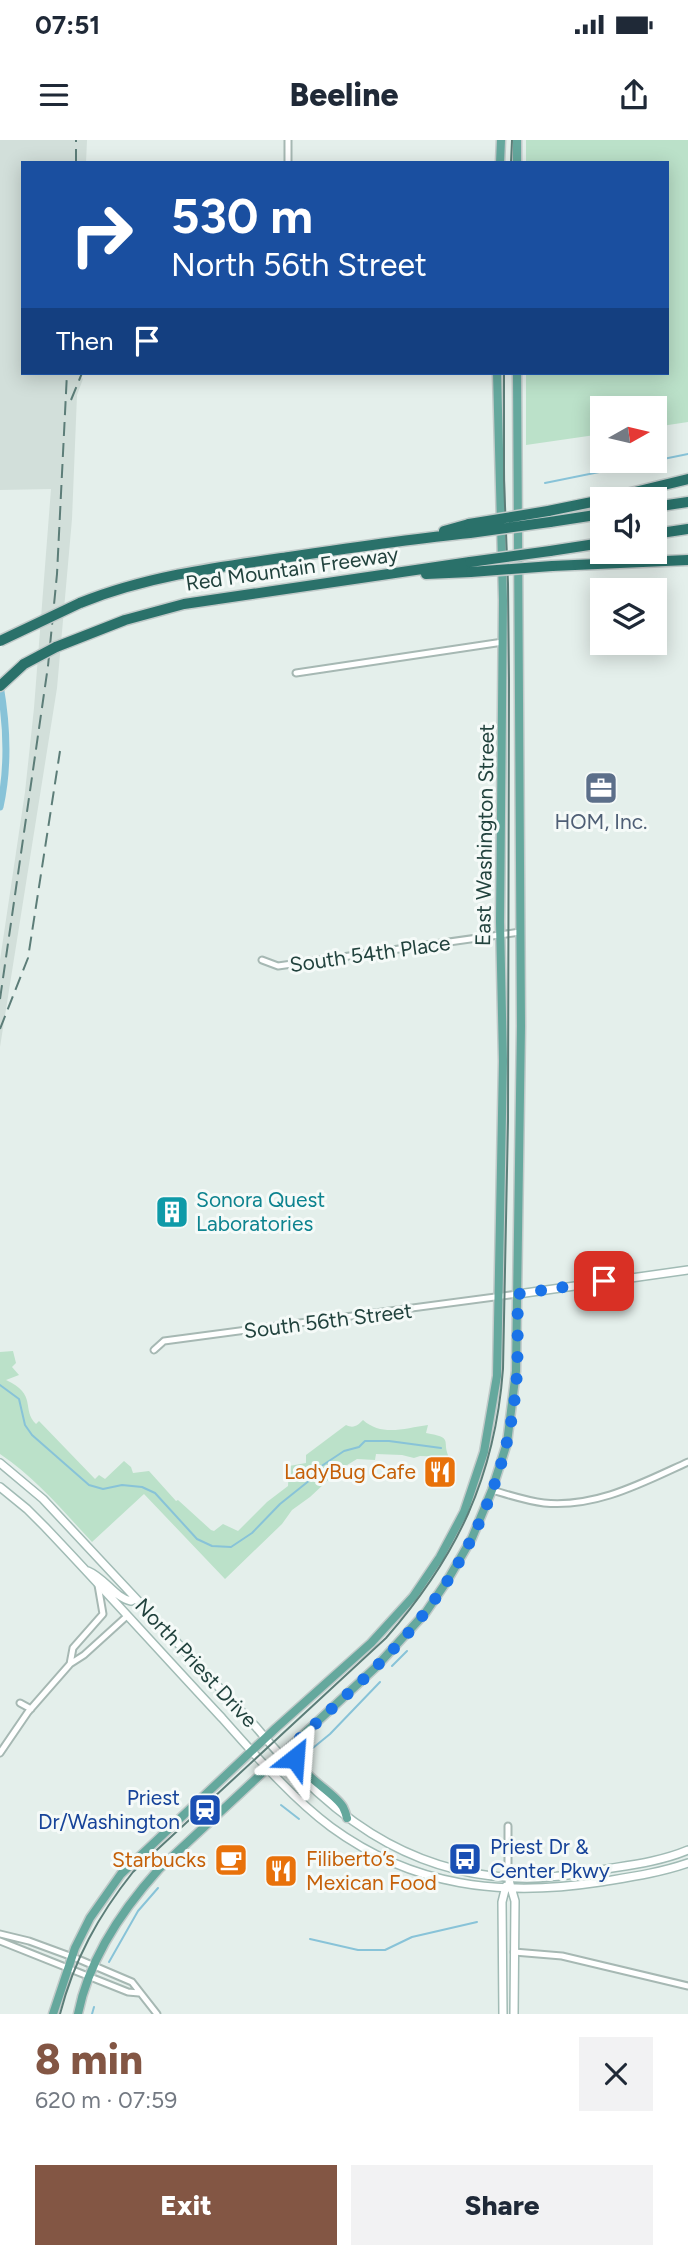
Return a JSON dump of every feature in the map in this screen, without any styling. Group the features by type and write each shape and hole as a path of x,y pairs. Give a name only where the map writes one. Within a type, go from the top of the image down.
{"highway":[{"path":"654,487 688,479"},
{"path":"667,505 688,502"},
{"path":"549,516 590,503"},
{"name":"Red Mountain Freeway","path":"0,641 80,603 139,583 187,572 549,516 590,514"},
{"path":"667,532 688,529"},
{"name":"Red Mountain Freeway","path":"0,677 76,638 125,620 184,604 387,574 470,567 590,545"},
{"path":"470,567 688,560"},
{"path":"0,686 24,664"}],"main road":[{"path":"500,161 501,140"},
{"path":"517,140 517,161"},
{"name":"East Washington Street","path":"53,2014 71,1957 90,1918 121,1874 384,1630 425,1581 450,1541 475,1484 490,1428 497,1376 501,1297 503,1061 500,935 503,642 497,375"},
{"name":"East Washington Street","path":"78,2014 89,1978 105,1942 138,1892 159,1869 386,1657 426,1612 465,1551 504,1455 515,1396 518,1294 521,932 517,375"},
{"path":"518,1294 688,1270"},
{"name":"North Priest Drive","path":"0,1463 43,1499 266,1738 280,1757 347,1818 381,1839 425,1860 465,1871 508,1877 551,1877 627,1866 688,1850"},
{"name":"North Priest Drive","path":"0,1487 27,1509 85,1569 269,1768 332,1827 376,1853 411,1869 444,1879 509,1889 556,1888 650,1874 688,1863"},
{"path":"85,1569 101,1576 121,1598 127,1601 135,1599"},
{"path":"298,1740 294,1752 298,1763 343,1806 347,1818"},
{"path":"508,1877 514,1952 514,2014"},
{"path":"503,2014 502,1902 509,1889"}],"street":[{"path":"288,140 288,161"},
{"path":"296,673 503,642"},
{"name":"South 54th Place","path":"262,960 278,966 521,932"},
{"name":"South 56th Street","path":"153,1350 164,1341 518,1294"},
{"path":"492,1490 542,1503 588,1501 628,1489 688,1462"},
{"path":"70,1664 73,1648 103,1614 97,1583"},
{"path":"0,1753 30,1709 70,1664 84,1656 127,1616"},
{"path":"20,1703 30,1709"},
{"path":"508,1877 509,1826"},
{"path":"0,1934 29,1941 132,1982 158,2014"},
{"path":"0,1941 89,1978 128,1992 139,1993"},
{"path":"514,1952 562,1956 688,1986"}],"shaded area":[{"path":"0,140 87,140 86,161 21,161 21,375 79,375 83,379 77,395 72,519 57,688 0,1047 0,960 25,792 51,489 0,490"}],"green space":[{"path":"526,140 688,140 688,422 667,425 667,396 590,396 590,436 526,445 526,375 669,375 669,161 526,161"},
{"path":"13,1351 16,1363 12,1367 19,1375 6,1380 22,1391 29,1413 36,1424 39,1421 95,1479 99,1475 105,1479 124,1461 133,1473 149,1471 176,1501 214,1531 223,1524 238,1531 267,1502 288,1486 289,1466 306,1463 306,1455 346,1425 358,1425 363,1420 378,1428 394,1430 428,1425 426,1433 444,1439 449,1457 414,1458 376,1454 375,1460 357,1459 339,1470 292,1510 282,1524 225,1579 144,1494 92,1542 37,1484 0,1454 0,1352"}],"waterway":[{"path":"545,483 688,454"},
{"path":"0,685 6,746 0,807"},
{"path":"0,1385 19,1399 25,1425 32,1435 89,1485 103,1489 122,1485 142,1487 155,1493 197,1539 212,1546 231,1547 252,1533 280,1504 310,1480 320,1467 344,1451 359,1447 365,1441 389,1441 441,1448"},
{"path":"392,1666 407,1651"},
{"path":"303,1764 308,1752 330,1734 380,1682"},
{"path":"281,1805 299,1819"},
{"path":"109,1962 138,1911 158,1888"},
{"path":"310,1939 358,1950 385,1950 412,1937 477,1922"},
{"path":"92,2014 94,2007"}],"tram line":[{"path":"511,161 512,140"},
{"path":"60,2014 72,1975 89,1939 133,1872 386,1638 411,1608 452,1546 468,1514 491,1445 499,1408 503,1369 508,1121 509,680 504,375"}],"railway":[{"path":"76,140 76,161"},
{"path":"0,999 48,666 57,574 67,375"},
{"path":"71,400 81,375"},
{"path":"0,1029 28,958 60,751"}],"place":[{"name":"HOM, Inc.","path":"601,788"},
{"name":"Sonora Quest Laboratories","path":"172,1212"},
{"name":"LadyBug Cafe","path":"440,1472"},
{"name":"Priest Dr/Washington","path":"205,1810"},
{"name":"Priest Dr & Center Pkwy","path":"465,1859"},
{"name":"Starbucks","path":"231,1860"},
{"name":"Filiberto’s Mexican Food","path":"281,1871"}],"route":[{"path":"295,1758 298,1740 386,1657 426,1612 472,1538 504,1455 509,1430 516,1385 518,1294 604,1281"}]}
